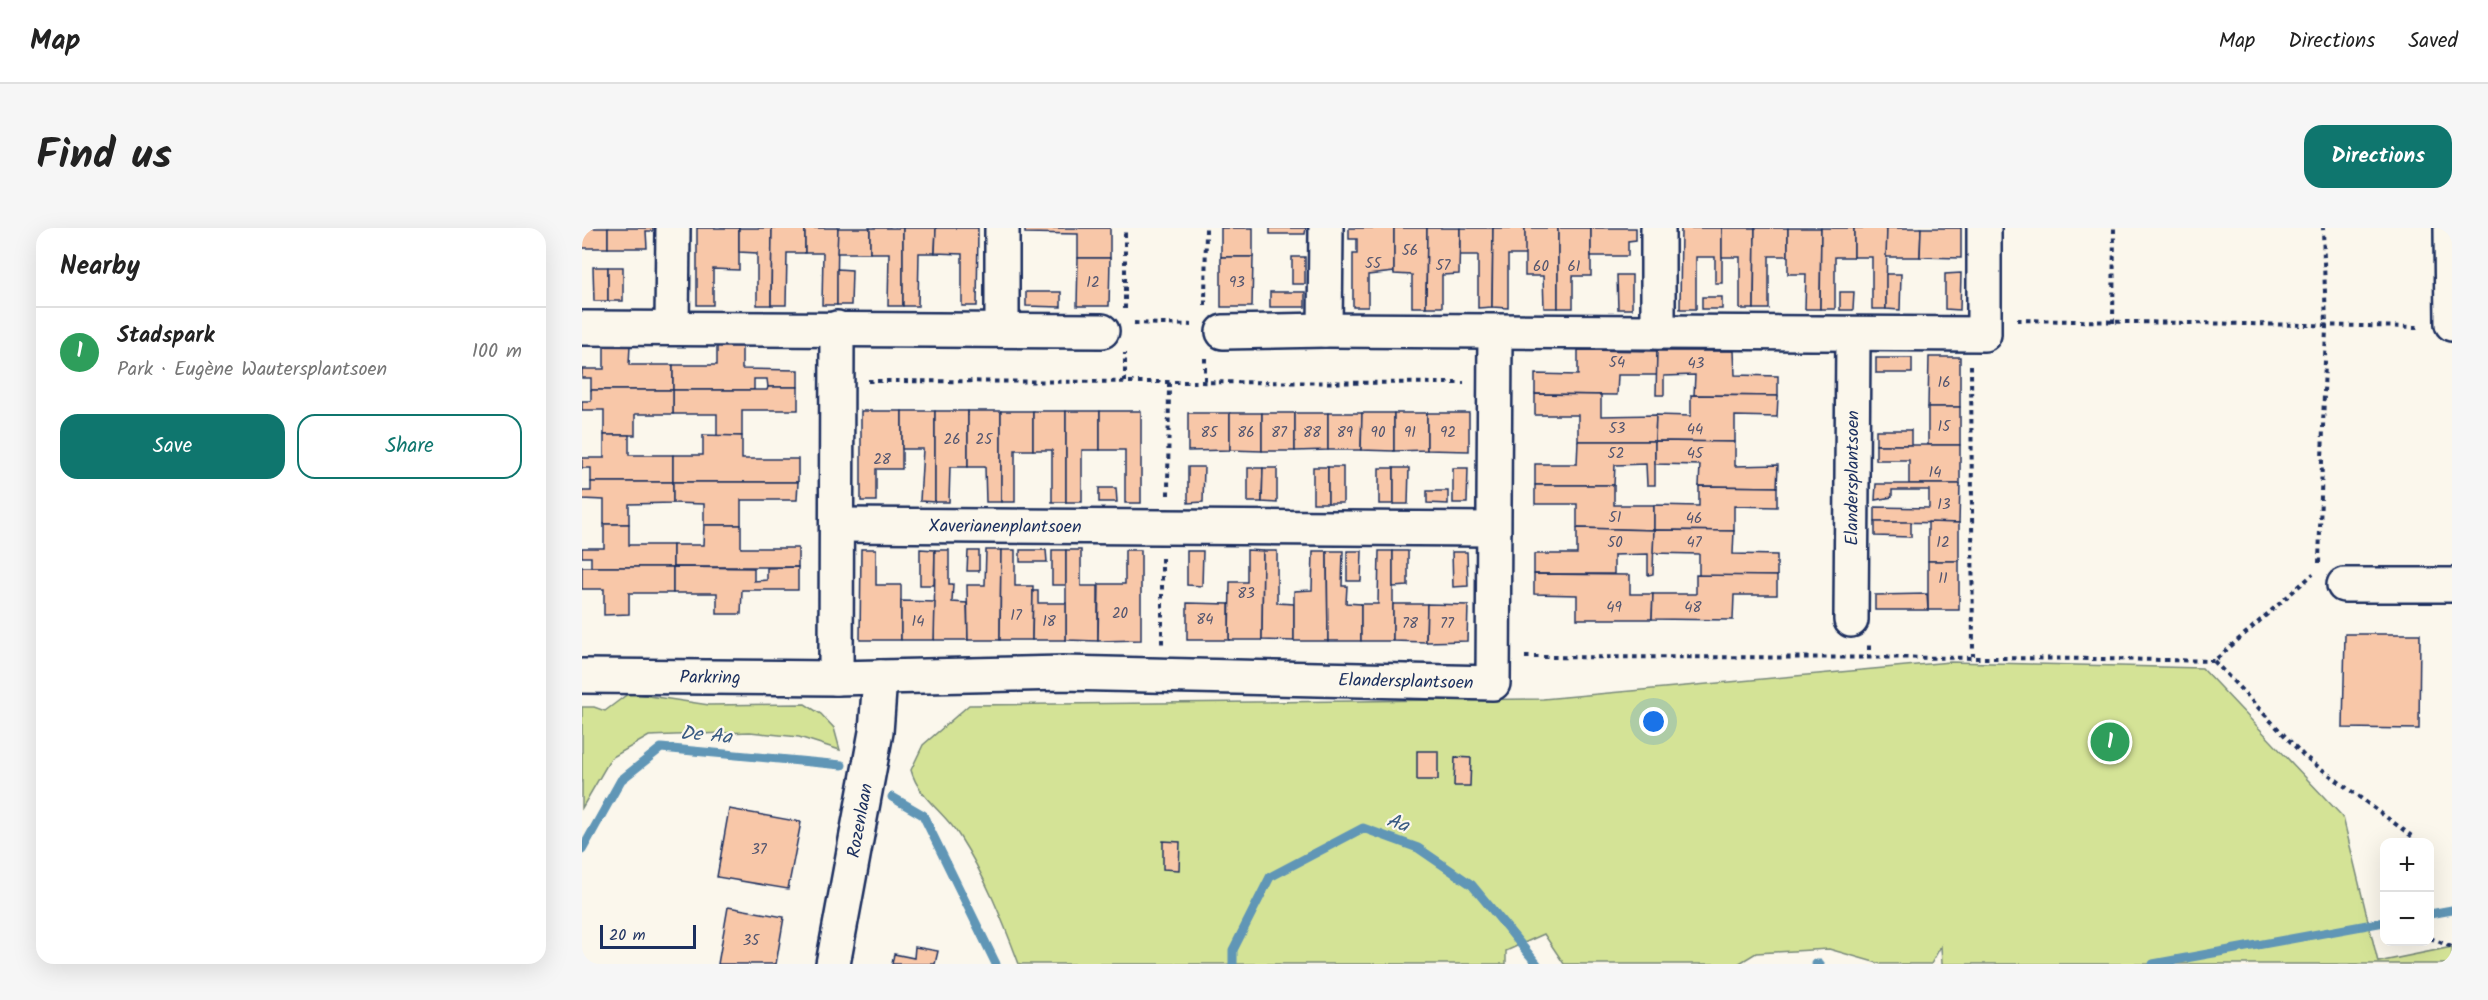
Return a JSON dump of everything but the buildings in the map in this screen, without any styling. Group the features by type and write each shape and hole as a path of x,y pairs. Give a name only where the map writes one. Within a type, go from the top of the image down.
{"street":[{"path":"672,326 673,228"},
{"path":"1002,228 1002,330"},
{"path":"1325,330 1326,228"},
{"path":"1658,228 1658,332"},
{"path":"1222,332 1325,330 1853,335 1978,327 1984,228"},
{"path":"2440,325 2451,260 2451,228"},
{"path":"582,328 672,326 1102,331"},
{"path":"837,328 839,525 836,678 1063,673 1162,675"},
{"name":"Elandersplantsoen","path":"1162,675 1493,683 1492,529 1495,332"},
{"name":"Elandersplantsoen","path":"1851,620 1853,335"},
{"name":"Xaverianenplantsoen","path":"839,525 1167,528"},
{"path":"1167,528 1492,529"},
{"path":"2344,585 2452,585"},
{"name":"Parkring","path":"582,676 836,678"},
{"name":"Rozenlaan","path":"833,964 876,732 880,677"}],"path":[{"path":"2113,323 2114,228"},
{"path":"1493,657 1869,659 1973,656 2214,661 2319,568 2326,326 2323,228"},
{"path":"1102,331 1110,323 1117,323 1218,325 1222,332"},
{"path":"1973,656 1978,327 2113,323 2440,325"},
{"path":"837,381 1494,384"},
{"path":"1162,675 1169,382"},
{"path":"2214,661 2304,756 2413,838"},
{"path":"2434,940 2452,947"}],"green space":[{"path":"1950,662 2202,668 2343,817 2378,962 2452,947 2452,964 1942,964 1941,946 1931,964 1881,964 1829,949 1756,953 1738,964 1564,964 1544,934 1506,951 1506,964 1019,964 978,867 954,828 920,789 911,770 923,745 969,705 1543,699"},
{"path":"629,693 709,705 805,704 821,714 834,728 840,750 799,737 750,732 649,736 611,758 582,808 582,707 594,707 605,711"}],"waterway":[{"name":"De Aa","path":"582,850 621,780 661,748 842,765"},
{"name":"Aa","path":"892,797 923,815 996,964"},
{"name":"Aa","path":"1233,964 1233,950 1270,877 1363,828 1418,848 1472,885 1537,964"},
{"path":"2434,913 2452,910"},
{"path":"2153,964 2380,923"}],"place":[{"name":"Stadspark","path":"2110,742"}]}
